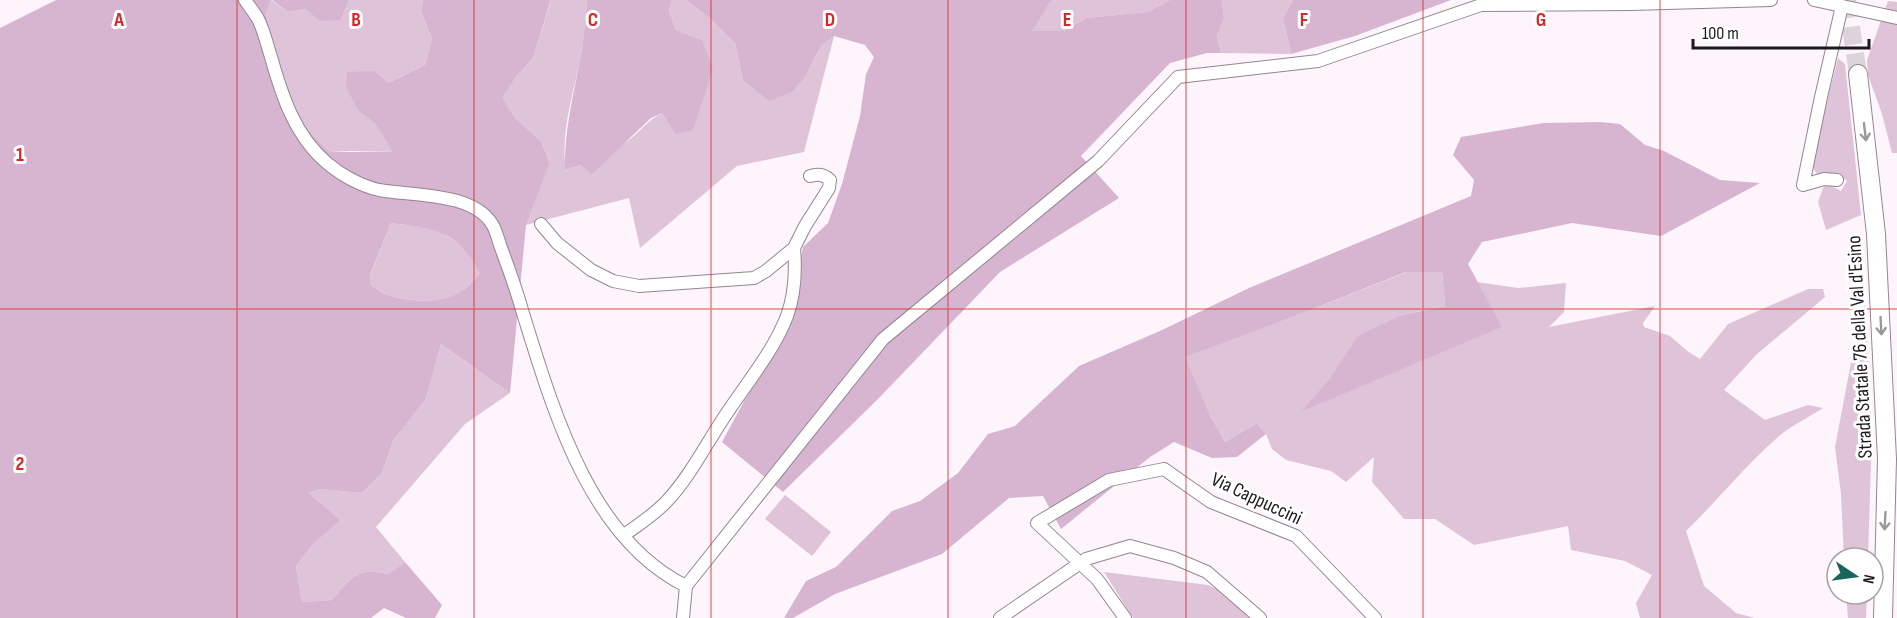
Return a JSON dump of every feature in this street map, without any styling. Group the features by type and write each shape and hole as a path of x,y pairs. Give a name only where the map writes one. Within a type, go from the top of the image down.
{"highway":[{"name":"Strada Statale 76 della Val d'Esino","path":"1858,74 1876,234 1887,459 1883,618"}],"street":[{"path":"245,0 258,19 284,103 303,138 327,164 353,181 377,189 453,200 475,207 492,224 511,273 540,366 571,451 591,489 624,535 647,562 686,586"},
{"path":"684,618 686,586 883,339 1098,161 1178,76 1318,61 1481,5 1771,0"},
{"path":"1814,0 1897,18"},
{"path":"1837,180 1824,179 1803,185 1842,6"},
{"path":"541,224 558,243 591,270 613,281 639,286 753,278 766,271 794,248 829,188 830,180 825,176 818,174 810,176"},
{"path":"624,535 666,502 688,476 766,355 787,316 793,290 794,248"},
{"name":"Via Cappuccini","path":"1080,564 1037,523 1109,480 1164,470 1212,502 1296,536 1375,618"},
{"path":"1000,618 1086,559 1130,546 1174,558 1207,572 1260,618"},
{"path":"1080,564 1097,579 1125,618"}],"shaded area":[{"path":"56,0 271,0 266,14 279,62 302,124 330,152 393,152 375,123 358,110 346,87 347,72 374,71 388,83 425,65 432,39 421,11 423,0 549,0 533,58 502,98 515,118 541,141 550,162 526,225 510,393 441,344 426,399 393,441 382,473 362,493 320,489 308,493 340,520 314,543 296,566 302,602 332,600 356,576 369,572 388,574 405,562 442,605 435,618 406,618 384,608 371,618 0,618 0,28","holes":["391,223 421,227 444,234 463,248 480,274 462,291 438,300 400,298 378,290 370,284 370,275"]},
{"path":"271,0 288,12 306,9 341,20 349,0 423,0 421,11 432,39 425,65 388,83 358,109 375,122 394,152 330,152 302,124 279,62 266,14"},
{"path":"272,0 349,0 341,20 320,21 306,9 288,12"},
{"path":"549,0 587,0 581,52 566,129 566,170 597,158 619,146 662,113 675,134 702,40 676,30 669,11 672,0 685,0 707,16 735,43 743,80 806,75 821,46 834,36 804,152 737,166 640,248 629,198 526,225 550,161 541,141 515,118 501,98 533,58 550,4"},
{"path":"587,0 672,0 669,11 676,30 702,40 713,69 693,130 675,134 662,113 651,118 592,174 581,165 565,170 567,128 581,52"},
{"path":"685,0 1055,0 1050,2 1032,31 1064,31 1086,18 1147,12 1170,0 1222,0 1224,18 1217,36 1221,53 1207,53 1170,63 1081,156 1119,198 1000,272 879,398 783,492 722,442 790,316 803,247 828,223 842,184 860,116 866,74 874,57 865,45 834,36 821,46 806,75 792,92 769,101 743,80 735,43 707,16"},
{"path":"1055,0 1170,0 1147,12 1086,18 1064,31 1031,31 1050,2"},
{"path":"1222,0 1293,0 1283,18 1291,54 1221,53 1217,36 1224,18"},
{"path":"1293,0 1451,0 1355,36 1291,54 1283,18"},
{"path":"1888,1 1897,2 1897,153 1892,153 1882,114 1868,75 1867,60"},
{"path":"1838,58 1845,64 1861,215 1826,230 1818,202 1825,183 1841,191 1847,181 1836,173 1819,177 1811,165"},
{"path":"1544,123 1620,124 1645,145 1664,151 1720,180 1760,183 1661,236 1572,223 1482,242 1468,264 1502,327 1301,412 1330,378 1358,336 1402,315 1445,306 1442,272 1406,272 1185,357 1210,415 1225,442 1257,423 1266,434 1237,457 1212,458 1174,442 1150,457 1061,529 1043,496 1009,498 942,554 835,594 793,618 784,618 806,581 836,567 892,511 920,501 958,473 988,434 1015,426 1079,366 1162,330 1249,288 1471,196 1474,180 1453,155 1461,137"},
{"path":"391,223 437,229 465,248 481,274 460,293 439,300 401,298 378,290 370,284 370,276"},
{"path":"1407,272 1442,272 1445,306 1402,315 1330,378 1303,411 1501,327 1477,282 1518,288 1566,283 1564,312 1549,327 1655,306 1643,323 1644,327 1670,336 1700,359 1728,324 1808,289 1823,289 1825,297 1756,355 1724,390 1765,420 1808,405 1823,408 1777,438 1686,531 1704,586 1736,613 1755,618 1640,618 1636,603 1652,575 1625,561 1571,550 1568,526 1474,545 1435,519 1404,519 1372,482 1374,457 1346,482 1331,471 1286,460 1272,449 1266,434 1257,423 1225,442 1184,357"},
{"path":"1865,304 1872,431 1868,546 1843,546 1841,494 1835,447 1853,352"},
{"path":"441,344 510,393 465,424 376,527 405,562 388,574 369,572 356,576 332,600 302,602 296,566 314,543 307,493 320,489 362,493 382,473 393,441 426,399"},
{"path":"785,495 831,532 812,556 765,519"},
{"path":"1104,572 1208,585 1223,592 1253,618 1133,618"},
{"path":"1847,606 1866,606 1866,618 1848,618"}],"tunnel":[{"path":"1847,0 1858,74"}]}
